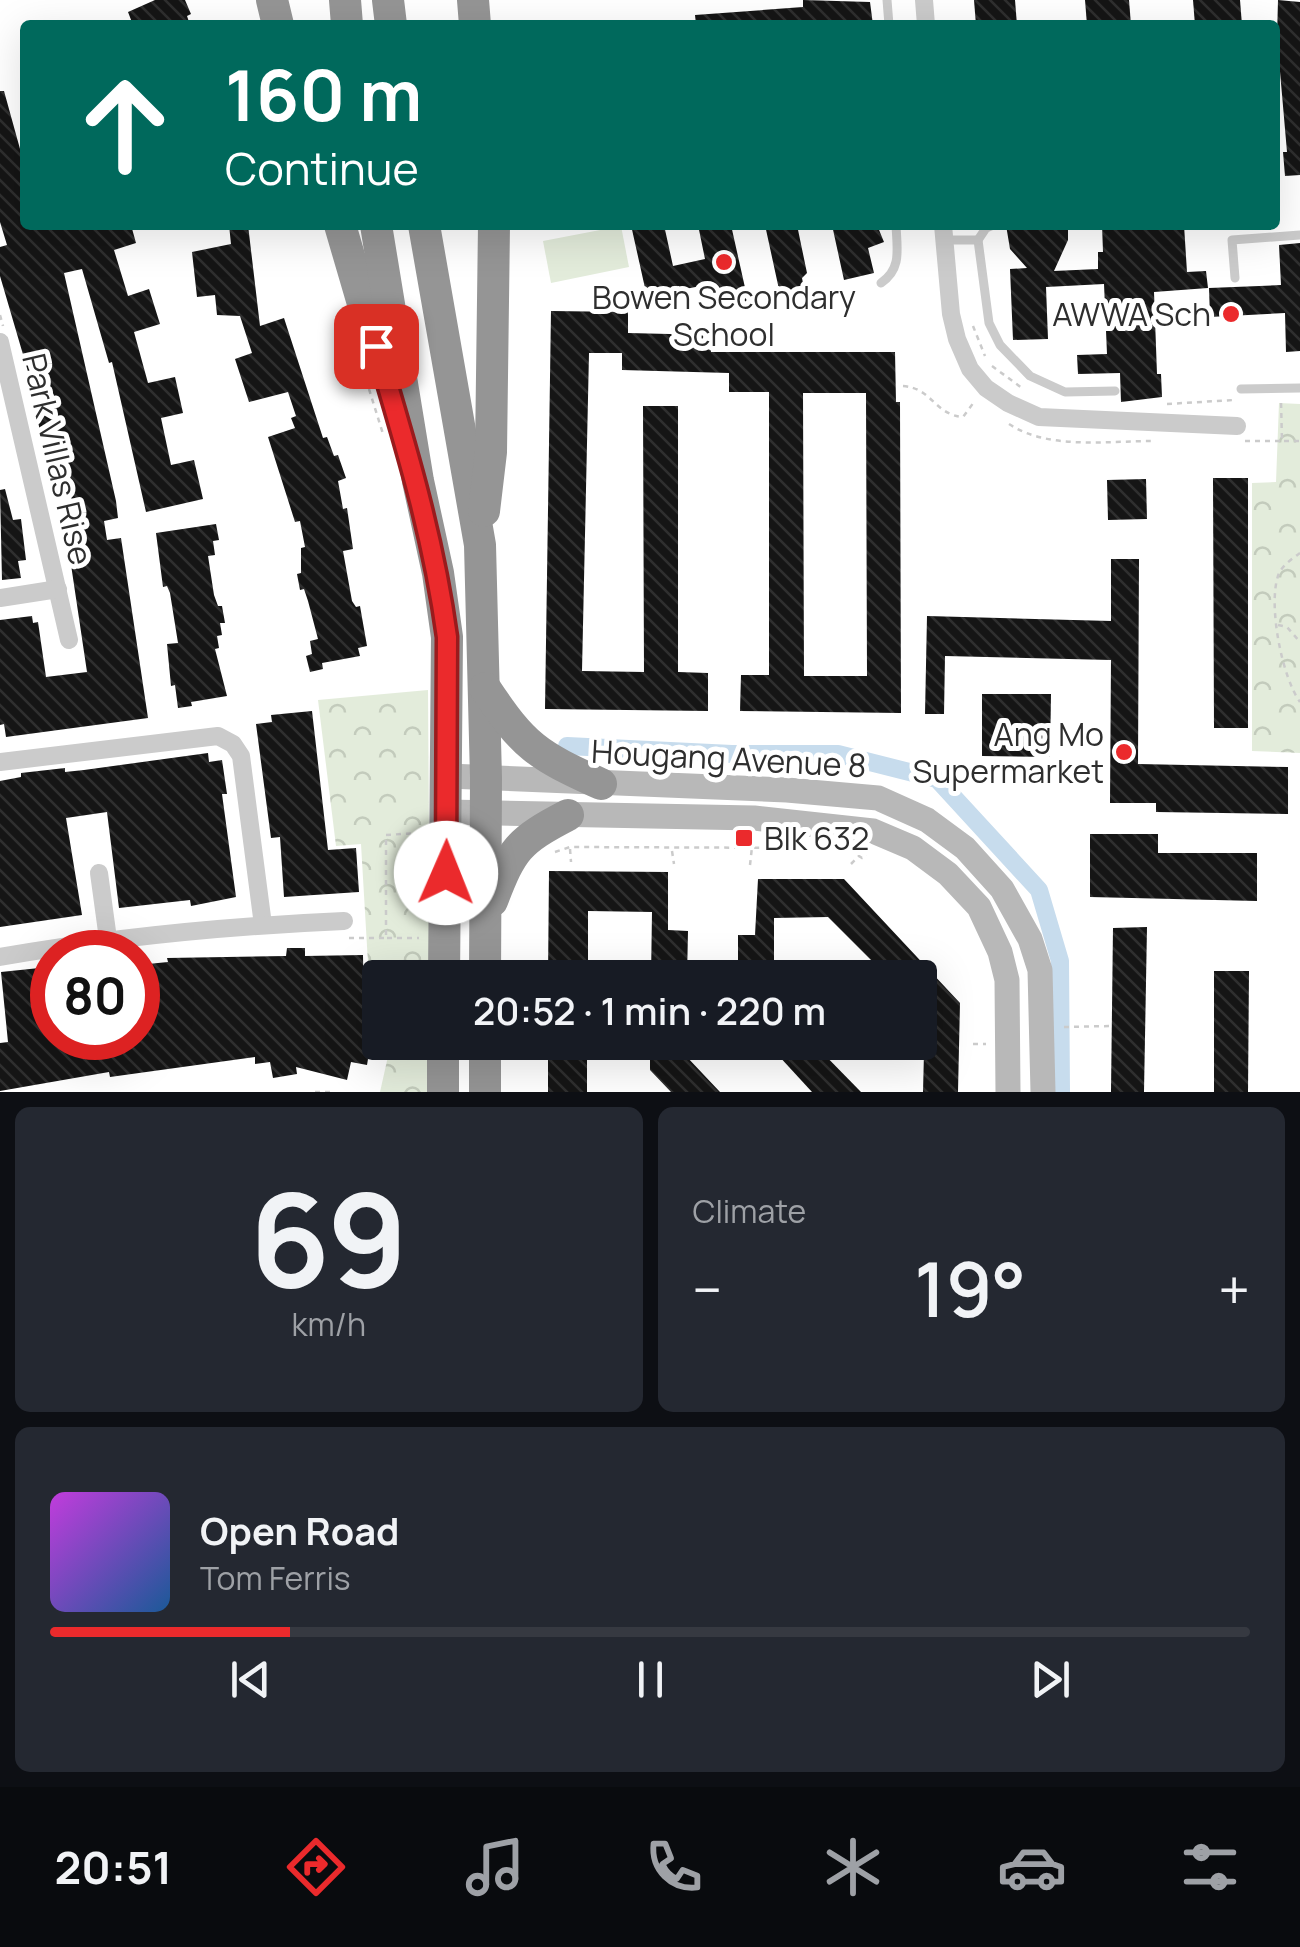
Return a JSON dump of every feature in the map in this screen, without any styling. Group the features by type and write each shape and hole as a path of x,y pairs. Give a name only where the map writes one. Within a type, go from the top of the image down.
{"highway":[{"path":"342,230 418,480"},
{"path":"377,230 447,637 448,776 436,822 443,960"},
{"path":"425,230 480,545 486,960"},
{"path":"480,545 491,452 494,230"},
{"path":"485,688 512,729 530,746 552,762 601,784"},
{"path":"486,917 514,851 529,835 569,831"},
{"path":"442,1092 443,1060"},
{"path":"485,1060 485,1092"}],"main road":[{"name":"Hougang Avenue 8","path":"448,776 787,790 878,798 926,820 966,848 1002,889 1030,939 1040,970 1043,1092"},
{"name":"Hougang Avenue 8","path":"436,822 486,812 569,831 771,820 873,831 912,848 948,874 979,906 1000,952 1007,980 1008,1092"}],"street":[{"path":"944,232 957,339 970,369 986,388 1008,403 1040,417 1237,426"},
{"name":"Park Villas Rise","path":"0,342 69,640"},
{"name":"Park Villas Rise","path":"0,598 58,589"},
{"path":"0,762 218,736 232,744 241,756 263,925"},
{"path":"99,873 107,930"},
{"path":"160,934 344,921"},
{"path":"0,957 30,952"}],"lane":[{"path":"880,283 892,276 898,264 896,230"},
{"path":"985,230 978,240 990,323 1000,346 1030,376 1065,392 1115,391"},
{"path":"944,232 978,240"},
{"path":"1235,278 1232,240 1300,235"},
{"path":"1242,394 1300,388"}],"path":[{"path":"971,322 988,363 1034,395"},
{"path":"368,384 384,435"},
{"path":"904,386 919,387 952,416 964,417 975,401"},
{"path":"1168,404 1242,394"},
{"path":"1282,441 1300,442"},
{"path":"1300,553 1278,574 1278,624 1284,671 1300,702"},
{"path":"1278,624 1287,627 1300,642"},
{"path":"386,938 386,835 436,822"},
{"path":"569,831 672,848 830,848"},
{"path":"556,852 569,831"},
{"path":"569,831 571,862"},
{"path":"750,865 752,847"},
{"path":"672,848 674,864"},
{"path":"850,864 866,853"},
{"path":"334,938 425,938"},
{"path":"1058,1026 1112,1026"},
{"path":"973,1044 991,1044"},
{"path":"316,1092 334,1092"}],"green space":[{"path":"622,230 629,267 551,283 543,241"},
{"path":"1279,403 1300,404 1300,753 1252,751 1252,483 1276,482"},
{"path":"428,690 430,960 368,960 361,844 336,846 318,700"},
{"path":"387,1060 428,1060 427,1092 380,1092"}],"building":[{"path":"155,0 185,0 191,14 188,20 131,20 128,12"},
{"path":"803,0 870,2 872,20 696,20 695,15 803,7"},
{"path":"974,0 1015,0 1017,20 976,20"},
{"path":"1085,0 1129,0 1131,20 1087,20"},
{"path":"1193,0 1240,0 1242,20 1195,20"},
{"path":"1278,0 1300,2 1300,175 1285,176 1283,152 1287,152"},
{"path":"0,91 4,91 20,149 20,230 132,230 136,243 114,250 128,296 149,289 160,324 134,332 148,383 175,377 183,413 161,418 171,465 194,460 203,499 146,512 112,362 109,363 82,269 64,273 116,501 118,518 104,521 107,540 121,538 148,718 6,737 4,724 0,725 0,620 32,616 33,623 38,622 46,677 87,672 63,511 74,510 67,479 50,483 29,375 0,276 0,247 7,245 0,222"},
{"path":"230,230 249,230 260,326 284,318 323,438 327,437 334,456 338,455 346,478 338,481 353,549 343,551 352,601 360,606 367,646 358,648 360,656 322,663 323,669 310,672 306,656 312,654 310,641 318,639 297,574 301,573 301,548 305,547 300,521 295,522 268,437 295,428 291,418 296,416 288,392 249,402 235,359 252,353 240,316 217,315 215,295 197,297 192,252 231,244"},
{"path":"632,230 665,230 673,266 705,259 699,230 732,230 748,301 735,303 730,296 712,296 710,284 647,297"},
{"path":"766,230 798,230 807,273 802,278 804,288 780,294"},
{"path":"833,230 879,230 884,242 868,248 874,273 844,280"},
{"path":"1007,230 1068,230 1068,240 1054,271 1098,269 1098,252 1103,252 1102,230 1184,230 1187,272 1206,271 1208,288 1154,292 1157,374 1161,374 1162,397 1121,402 1120,373 1078,374 1077,355 1107,354 1104,284 1046,287 1048,339 1013,340 1010,269 1027,268 1010,249"},
{"path":"1300,243 1300,351 1286,352 1285,313 1210,317 1209,288 1281,285 1279,245"},
{"path":"551,311 628,312 628,333 711,335 711,352 895,352 896,402 900,402 901,713 740,711 741,675 769,675 769,392 729,392 729,373 622,370 622,353 589,353 582,671 644,672 643,406 678,406 678,672 708,673 708,711 545,709","holes":["803,393 866,393 867,676 804,676"]},
{"path":"1213,478 1248,478 1248,728 1214,728"},
{"path":"1146,479 1147,519 1108,520 1107,480"},
{"path":"5,489 13,520 21,519 26,560 18,561 21,578 2,580 0,490"},
{"path":"216,524 219,540 213,541 215,555 208,556 214,595 218,606 222,606 225,623 220,623 222,635 217,636 219,648 215,649 227,696 178,708 175,685 171,686 167,644 178,643 170,593 167,586 163,587 156,533"},
{"path":"1111,559 1139,559 1138,764 1288,767 1288,814 1156,812 1156,803 1110,803 1111,660 945,656 944,714 925,714 927,616 1111,621"},
{"path":"982,694 1051,694 1050,757 982,756"},
{"path":"312,711 328,850 356,848 359,892 284,897 280,837 271,838 256,724 272,722 271,715"},
{"path":"208,753 209,762 222,760 227,794 222,794 236,897 191,906 190,900 119,908 107,812 66,818 82,915 0,927 0,781 21,777 21,773 84,770"},
{"path":"1090,834 1158,834 1158,853 1257,853 1257,901 1090,897"},
{"path":"549,871 668,872 668,930 688,931 687,960 651,960 652,912 588,911 588,960 548,960"},
{"path":"758,879 844,879 920,960 871,960 828,917 774,918 774,960 738,960 738,935 755,935"},
{"path":"1147,927 1144,1092 1111,1092 1113,928"},
{"path":"287,948 305,948 305,956 363,955 362,1060 368,1060 367,1065 351,1062 347,1080 296,1067 297,1074 273,1078 270,1062 255,1064 255,1057 110,1077 109,1072 0,1091 0,1043 8,1042 1,972 30,969 30,1060 160,1060 160,963 168,962 167,958 286,956"},
{"path":"1214,971 1249,971 1248,1092 1214,1092"},
{"path":"937,978 960,1003 958,1092 923,1092 924,1060 937,1060"},
{"path":"548,1060 587,1060 587,1092 548,1092"},
{"path":"650,1060 690,1060 720,1092 671,1092 650,1070"},
{"path":"783,1060 830,1060 861,1092 812,1092"}],"waterway":[{"path":"567,746 732,754 838,754 937,779 1039,890 1060,961 1061,1092"}],"place":[{"name":"Bowen Secondary School","path":"724,262"},
{"name":"AWWA Sch","path":"1231,314"},
{"name":"Ang Mo Supermarket","path":"1124,752"},
{"name":"Blk 632","path":"744,838"}],"route":[{"path":"376,346 418,480 443,605 447,637 446,873"}]}
